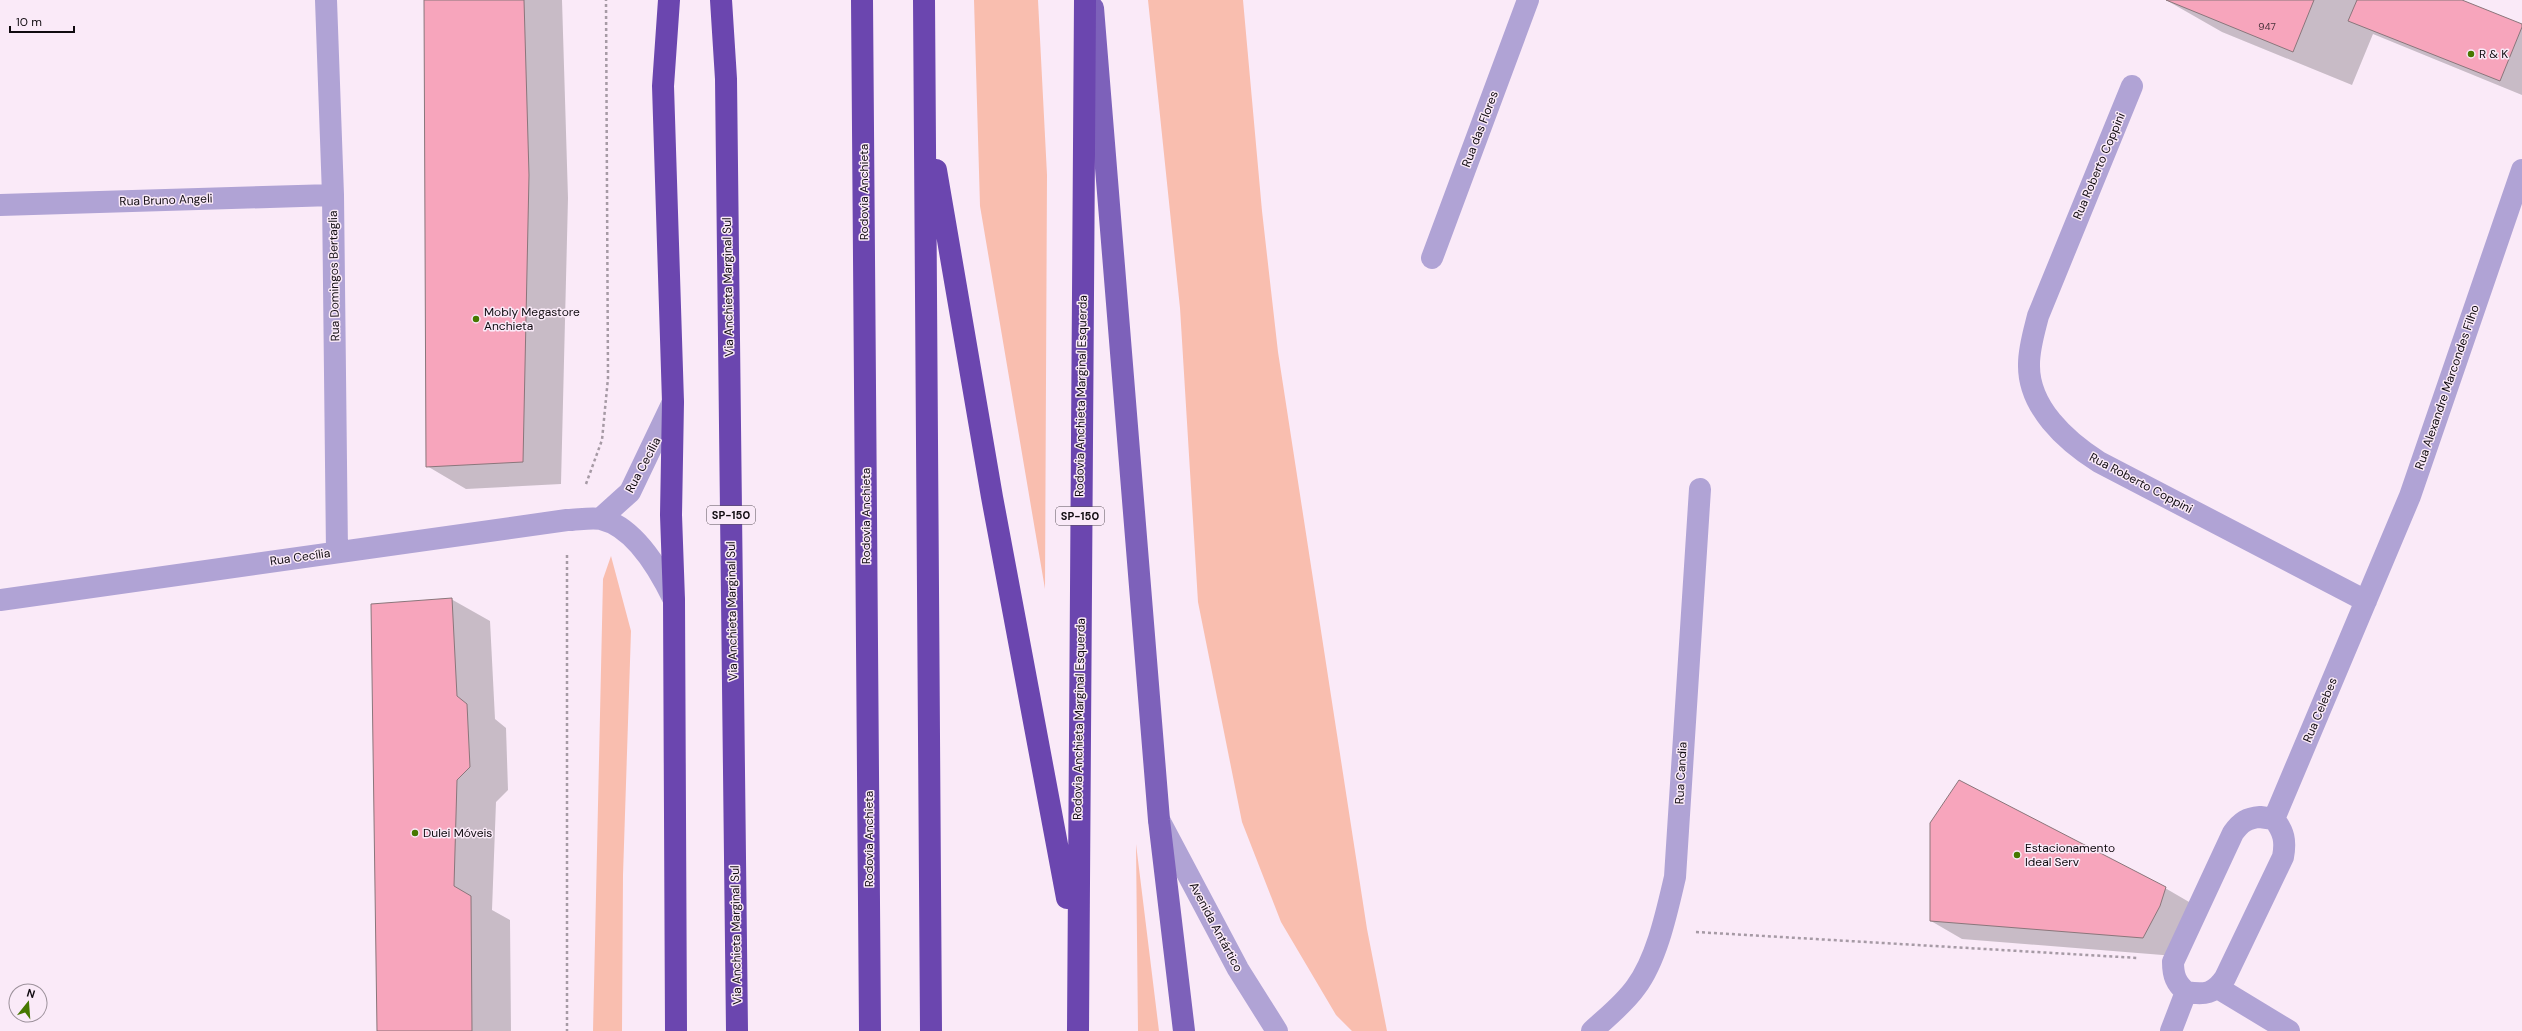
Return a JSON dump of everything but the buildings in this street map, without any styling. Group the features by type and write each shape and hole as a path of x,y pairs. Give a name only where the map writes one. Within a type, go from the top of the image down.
{"highway":[{"path":"669,0 663,86 674,402 671,515 674,600 676,1031"},
{"name":"Via Anchieta Marginal Sul","path":"721,0 726,79 737,1031"},
{"name":"Rodovia Anchieta","path":"862,0 870,1031"},
{"path":"924,0 931,1031"},
{"name":"Rodovia Anchieta Marginal Esquerda","path":"1078,1031 1076,948 1085,0"},
{"path":"925,107 994,504 1076,948"}],"main road":[{"path":"1093,0 1160,820 1184,1031"}],"street":[{"name":"Rua Domingos Bertaglia","path":"326,0 333,195 337,552"},
{"name":"Rua das Flores","path":"1432,258 1528,0"},
{"name":"Rua Roberto Coppini","path":"2132,86 2038,316 2031,340 2028,365 2032,385 2040,404 2064,436 2099,462 2366,601"},
{"name":"Rua Alexandre Marcondes Filho","path":"2366,601 2410,496 2522,170"},
{"name":"Rua Bruno Angeli","path":"0,204 333,195"},
{"name":"Rua Cecília","path":"600,519 630,492 674,402"},
{"name":"Rua Candia","path":"1592,1031 1624,1002 1637,986 1661,930 1675,877 1700,489"},
{"name":"Rua Cecília","path":"0,600 567,520 600,519 619,528 644,551 661,573 674,600"},
{"name":"Rua Celebes","path":"2274,819 2366,601"},
{"path":"2250,818 2274,819 2285,836 2283,857 2225,978 2218,988 2210,994 2186,992 2177,984 2173,973 2173,962 2233,833 2240,824 2250,818"},
{"name":"Avenida Antártico","path":"1160,820 1238,969 1277,1031"},
{"path":"2218,988 2289,1031"},
{"path":"2171,1031 2186,992"}],"path":[{"path":"567,1031 567,520 592,472 602,440 608,378 606,0"},
{"path":"1703,932 2127,957"}],"shaded area":[{"path":"974,0 1038,0 1047,175 1045,589 980,206"},
{"path":"1148,0 1243,0 1262,211 1278,352 1367,929 1387,1031 1352,1031 1336,1015 1281,922 1242,822 1198,602 1180,308"},
{"path":"611,556 631,631 623,875 622,1031 593,1031 603,579"},
{"path":"1136,844 1159,1031 1138,1031"}],"place":[{"name":"R & K","path":"2471,54"},
{"name":"Mobly Megastore Anchieta","path":"476,319"},
{"name":"Dulei Móveis","path":"415,833"},
{"name":"Estacionamento Ideal Serv","path":"2017,855"}]}
